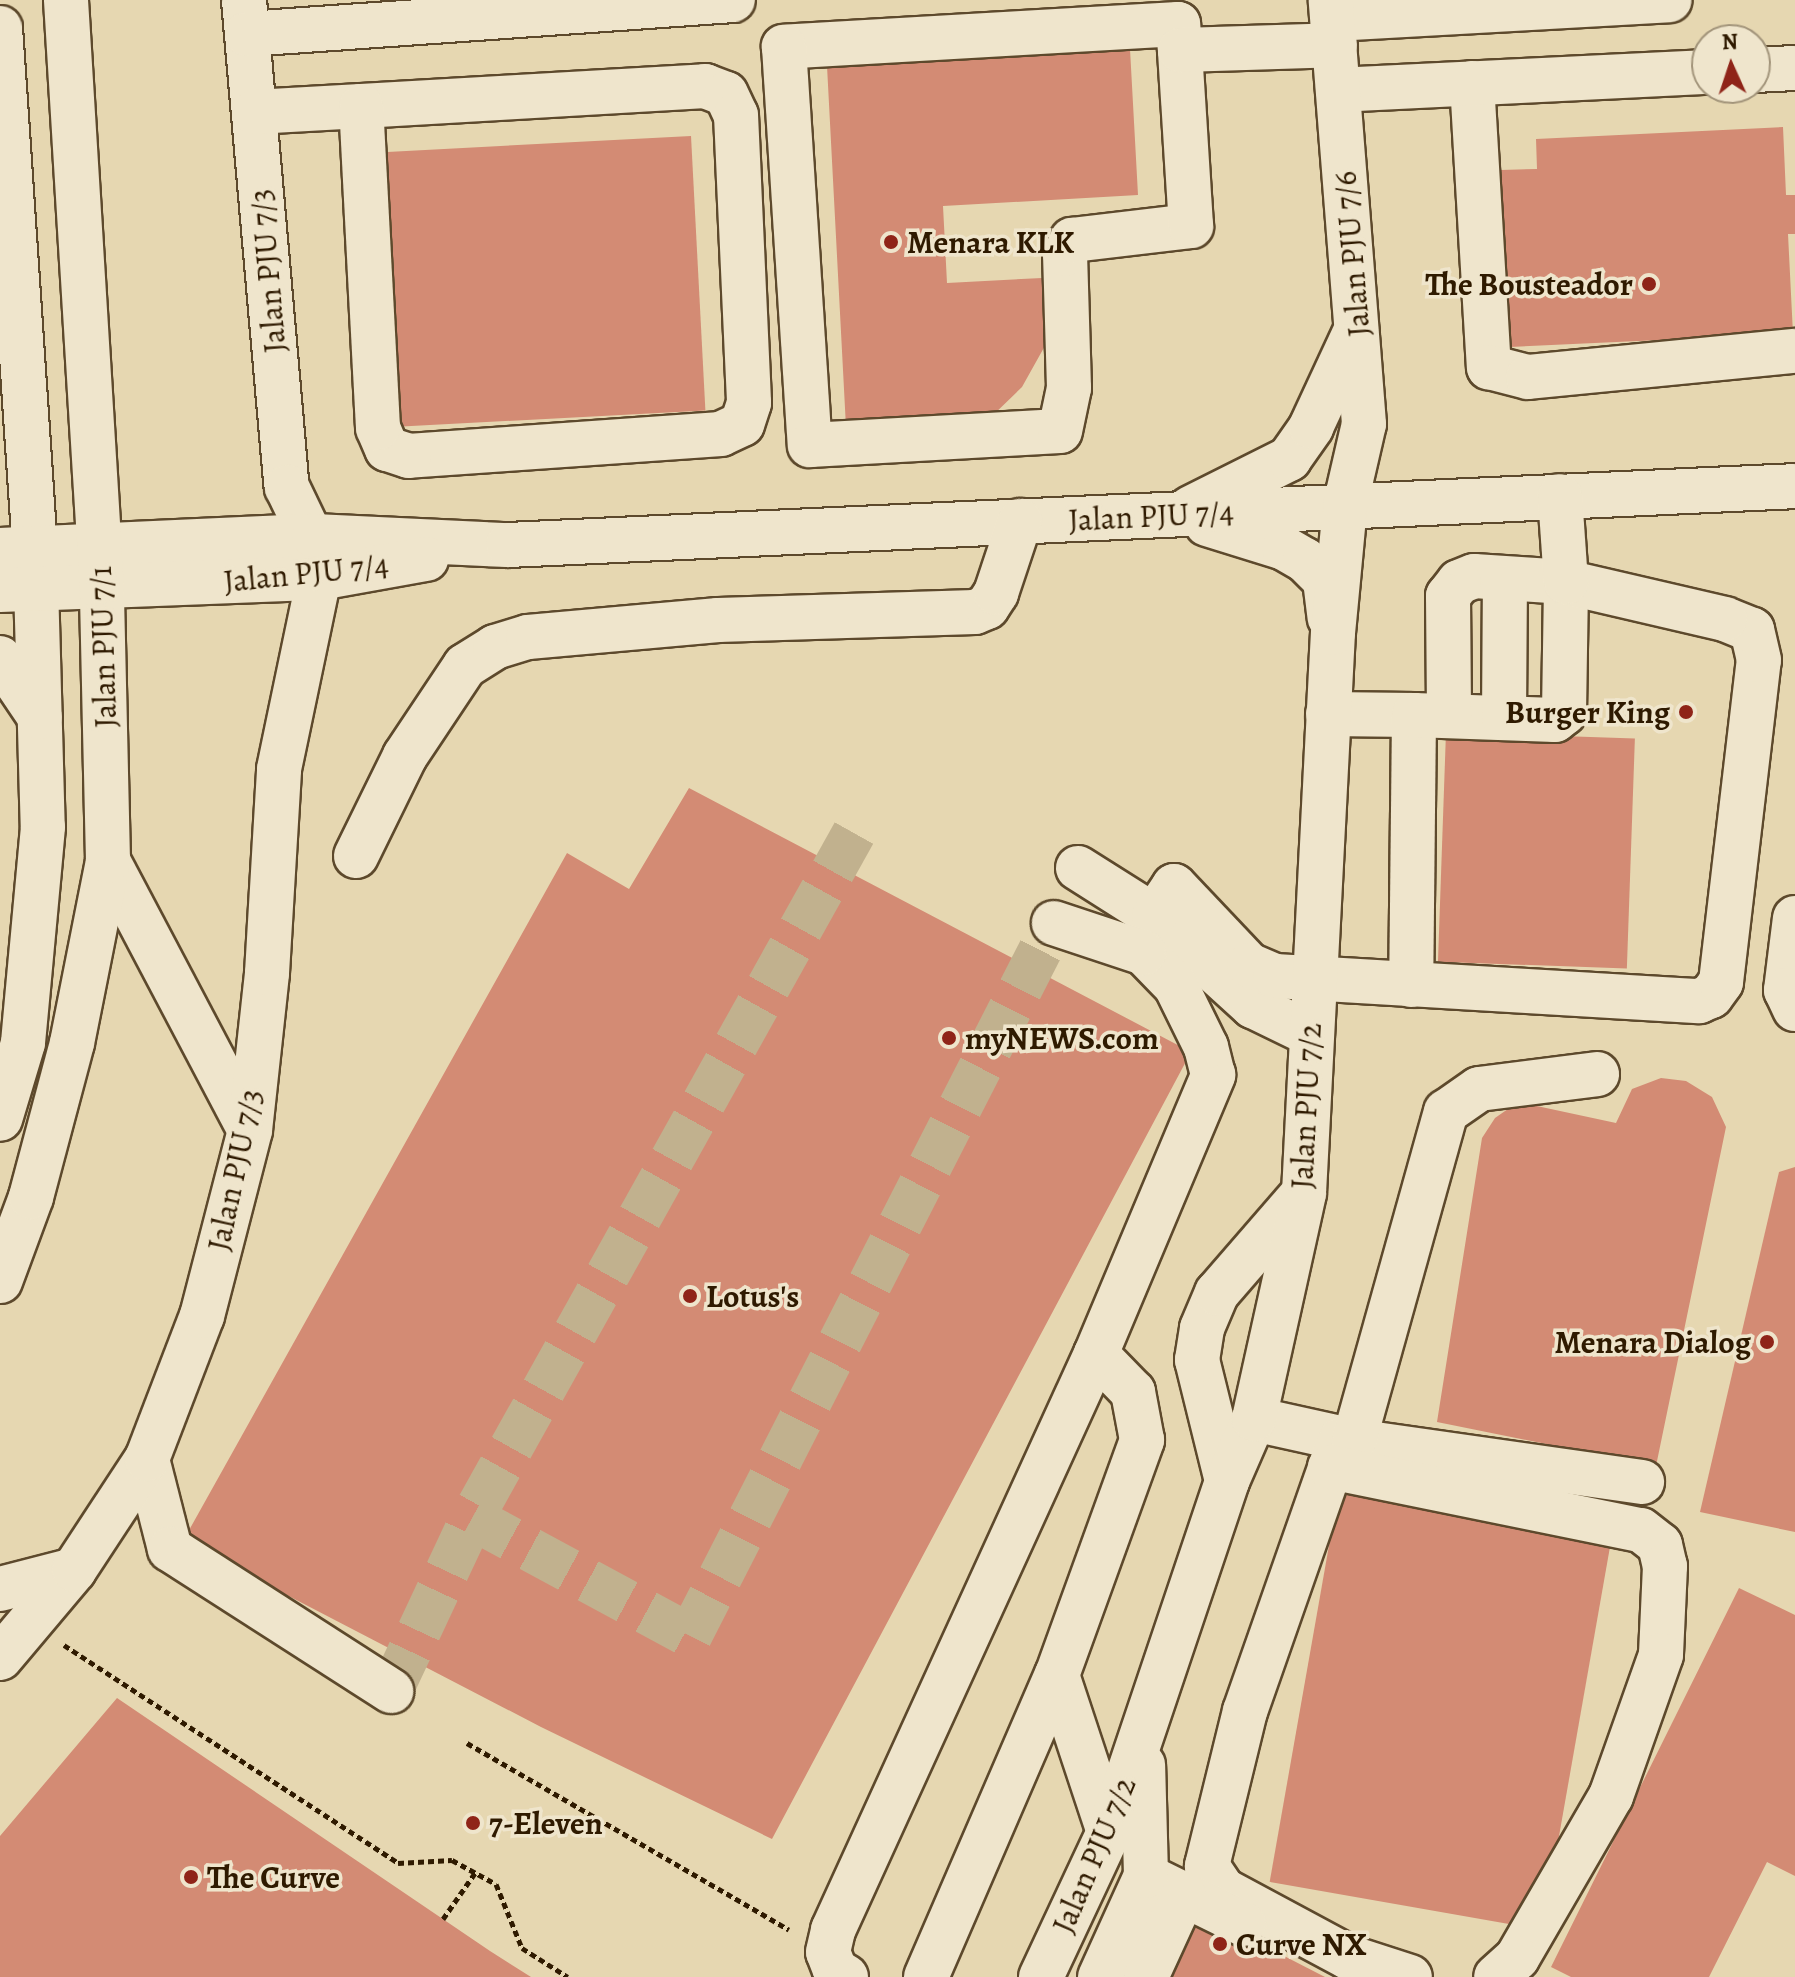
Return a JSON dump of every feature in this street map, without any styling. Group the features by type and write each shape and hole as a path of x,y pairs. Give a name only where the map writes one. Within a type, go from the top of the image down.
{"street":[{"name":"Jalan PJU 7/1","path":"0,1281 31,1197 72,1043 108,861 100,546 66,0"},
{"path":"246,17 733,0"},
{"path":"1179,37 1191,226 1091,234 1072,240 1065,254 1069,388 1060,431 810,445 784,47 1179,37 1453,6 1669,0"},
{"name":"Jalan PJU 7/3","path":"0,1658 74,1570 147,1459 202,1316 250,1130 267,973 279,769 315,557 287,487 246,17"},
{"name":"Jalan PJU 7/6","path":"1333,21 1359,324 1364,424 1345,506"},
{"name":"Jalan PJU 7/1","path":"0,28 24,409 18,570 40,717 39,901 23,1043 0,1119"},
{"path":"1771,69 1795,68"},
{"path":"1338,90 1691,73"},
{"path":"1472,83 1489,367 1528,377 1795,351"},
{"path":"254,112 705,86 726,94 736,115 749,403 742,424 721,434 643,440 409,456 387,449 378,428 361,106"},
{"path":"1178,515 1289,459 1311,427 1359,324"},
{"path":"0,475 24,409"},
{"name":"Jalan PJU 7/4","path":"18,570 102,589 315,557 508,545 1795,486"},
{"path":"1328,714 1555,720 1564,713 1566,582 1560,496"},
{"name":"Jalan PJU 7/2","path":"1041,1977 1109,1832 1227,1481 1254,1419 1304,1193 1311,1137 1311,980 1333,633 1345,506"},
{"path":"1178,515 1284,548 1305,560 1325,580 1333,633"},
{"path":"356,856 405,756 465,666 495,647 528,637 718,620 975,612 987,607 996,593 1020,521"},
{"name":"Jalan PJU 7/4","path":"18,570 100,546 315,557"},
{"path":"1078,868 1164,901 1249,965 1275,976 1311,980 1699,1001 1711,996 1721,982 1759,660 1752,630 1725,619 1566,582 1474,576 1459,582 1448,596 1431,715 1411,985"},
{"path":"1504,718 1505,579"},
{"path":"0,658 40,717"},
{"path":"108,861 250,1130"},
{"path":"1164,901 1253,1006 1311,1034"},
{"path":"1795,918 1786,990 1795,1009"},
{"path":"837,1964 872,1838 1096,1354 1213,1075 1206,1047 1176,986 1144,953 1054,923"},
{"path":"1410,1977 1348,1957 1223,1890 1207,1866 1245,1711 1342,1449 1446,1112 1479,1089 1597,1074"},
{"path":"1227,1481 1197,1360 1202,1328 1217,1293 1304,1193"},
{"path":"926,1977 1057,1675 1142,1440 1133,1392 1096,1354"},
{"path":"1254,1419 1342,1449 1641,1530 1660,1545 1665,1566 1661,1655 1611,1796 1517,1958 1496,1977"},
{"path":"1342,1449 1642,1482"},
{"path":"147,1459 170,1549 391,1691"},
{"path":"0,1589 74,1570"},
{"path":"1057,1675 1109,1832"},
{"name":"Jalan PJU 7/2","path":"1100,1977 1165,1885 1142,1730"},
{"path":"1146,1977 1165,1885 1301,1958 1349,1977"}],"path":[{"path":"30,1621 398,1863 452,1860 496,1884 522,1948 568,1977"},
{"path":"467,1743 837,1964"},
{"path":"443,1919 475,1873"}],"building":[{"name":"Menara KLK","path":"1130,49 1138,195 943,206 947,283 1042,278 1046,344 1022,387 989,419 846,427 827,66"},
{"name":"The Bousteador","path":"1783,127 1786,195 1795,195 1795,234 1788,234 1793,334 1510,347 1501,170 1537,169 1536,139"},
{"path":"691,136 705,411 402,427 387,152"},
{"path":"1446,732 1635,739 1627,968 1438,962"},
{"name":"Lotus's","path":"689,788 1191,1052 772,1839 541,1727 183,1541 567,853 629,889"},
{"path":"1661,1078 1686,1081 1712,1097 1726,1127 1656,1466 1437,1422 1482,1138 1495,1118 1518,1102 1616,1123 1632,1089"},
{"name":"Menara Dialog","path":"1795,1167 1795,1532 1700,1512 1779,1172"},
{"path":"1340,1483 1613,1531 1542,1930 1270,1882"},
{"path":"1739,1588 1795,1615 1795,1876 1767,1862 1709,1977 1571,1977 1551,1967"},
{"name":"The Curve","path":"117,1698 531,1977 0,1977 0,1836"},
{"name":"Curve NX","path":"1195,1910 1325,1977 1165,1977"}],"tunnel":[{"path":"854,833 472,1518 690,1636 1054,923"},
{"path":"391,1691 472,1518"}],"place":[{"name":"Menara KLK","path":"891,242"},
{"name":"The Bousteador","path":"1649,284"},
{"name":"Burger King","path":"1686,712"},
{"name":"myNEWS.com","path":"949,1038"},
{"name":"Lotus's","path":"690,1296"},
{"name":"Menara Dialog","path":"1767,1342"},
{"name":"7-Eleven","path":"473,1823"},
{"name":"The Curve","path":"191,1877"},
{"name":"Curve NX","path":"1220,1944"}]}
